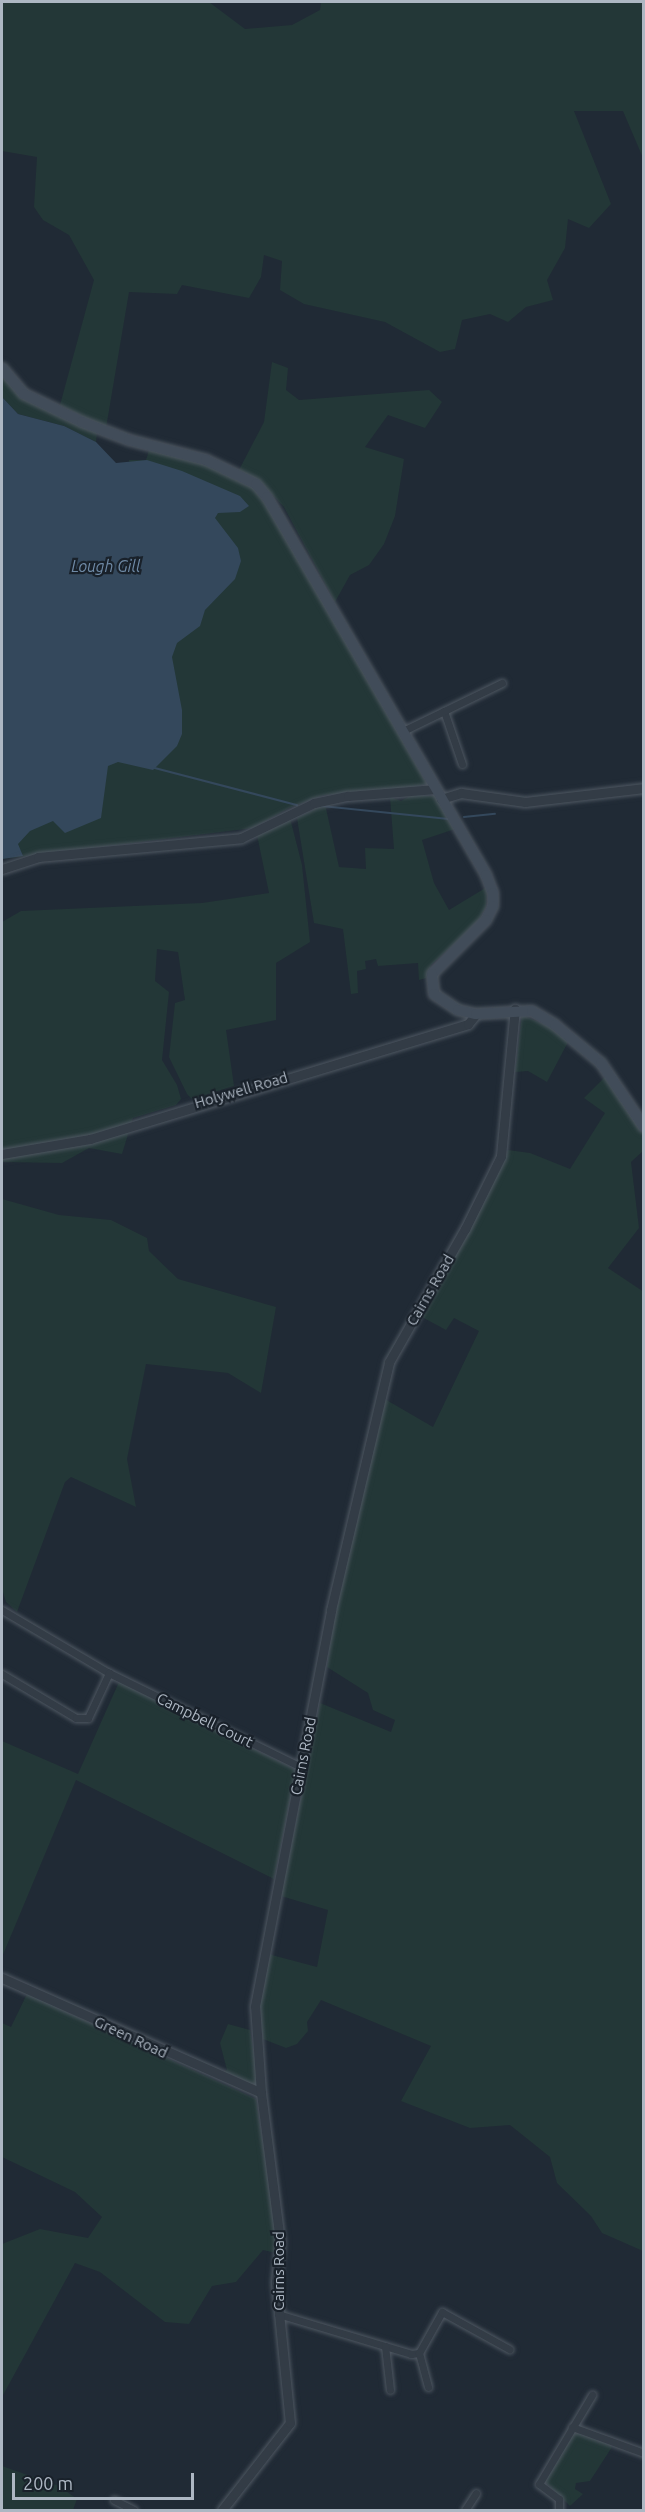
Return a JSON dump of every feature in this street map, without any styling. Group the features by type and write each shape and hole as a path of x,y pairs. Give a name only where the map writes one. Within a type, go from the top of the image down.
{"main road":[{"path":"2,368 24,394 82,422 129,440 206,460 256,484 278,513 486,875 493,906 476,932 438,966 432,974 431,986 446,1005 476,1014 515,1009 532,1011 555,1025 602,1063 644,1127"}],"street":[{"path":"403,731 502,683"},
{"path":"444,711 462,764"},
{"path":"2,869 38,857 241,838 314,803 348,796 461,793 525,802 644,788"},
{"name":"Cairns Road","path":"222,2511 290,2423 276,2282 280,2241 261,2093 255,2007 334,1596 389,1362 460,1239 501,1156 515,1009"},
{"name":"Holywell Road","path":"2,1154 90,1139 468,1023 476,1014"},
{"name":"Campbell Court","path":"2,1610 109,1673 301,1767"},
{"path":"2,1674 76,1718 88,1718 109,1673"},
{"name":"Green Road","path":"2,1978 261,2093"},
{"path":"428,2387 418,2354 442,2312 509,2349"},
{"path":"278,2314 418,2354"},
{"path":"385,2346 390,2390"},
{"path":"559,2511 559,2499 539,2484 592,2395"},
{"path":"572,2427 644,2452"},
{"path":"465,2511 476,2493"},
{"path":"114,2500 134,2511"}],"green space":[{"path":"2,2 209,2 245,29 292,25 320,10 321,2 643,2 643,158 623,111 574,111 611,204 589,228 568,219 565,248 547,280 553,300 526,307 508,322 490,314 462,320 455,349 440,352 385,322 304,304 280,290 282,261 264,255 261,277 249,298 182,285 177,294 129,292 106,428 60,405 94,280 69,235 43,220 34,207 37,157 2,151"},
{"path":"272,362 288,368 286,390 299,400 429,390 442,402 425,428 388,415 365,447 404,459 395,516 384,544 369,565 350,575 335,602 284,507 259,481 239,470 264,422"},
{"path":"2,374 23,398 97,432 96,442 64,426 18,414 2,397"},
{"path":"149,450 203,464 252,487 274,515 427,784 396,791 324,795 289,808 253,828 2,859 2,779 131,499 129,460 146,460"},
{"path":"412,795 436,796 455,829 422,840 434,883 449,910 487,887 486,907 475,926 431,965 426,978 419,980 418,963 378,966 376,959 365,961 366,969 357,971 358,993 351,994 343,929 314,923 297,818 325,804 339,867 366,869 365,848 394,849 390,797 401,801"},
{"path":"290,818 302,865 310,942 276,963 276,1020 226,1030 234,1086 192,1099 187,1094 169,1057 175,1003 185,1000 178,952 157,949 155,981 169,992 162,1060 177,1085 181,1099 176,1105 133,1118 122,1154 89,1148 62,1163 2,1162 2,922 21,911 202,903 269,893 257,835"},
{"path":"522,1015 550,1027 568,1042 547,1082 528,1071 515,1072"},
{"path":"607,1075 644,1135 643,1151 631,1162 639,1228 608,1268 644,1292 643,2251 602,2233 591,2216 557,2183 550,2157 510,2125 470,2128 401,2101 431,2046 321,2000 307,2022 308,2031 297,2044 286,2048 263,2039 259,2007 268,1954 317,1967 328,1910 281,1896 320,1703 391,1732 395,1720 373,1710 368,1693 327,1667 335,1610 383,1398 433,1427 479,1331 454,1318 446,1330 422,1317 508,1150 530,1153 570,1169 605,1113 584,1098"},
{"path":"2,1199 59,1215 111,1220 147,1238 149,1251 178,1279 276,1307 261,1393 228,1373 146,1364 127,1459 136,1507 71,1477 65,1482 17,1612 6,1602 2,1589"},
{"path":"119,1682 296,1770 274,1879 76,1780 2,1957 2,1741 78,1774"},
{"path":"27,1994 256,2099 278,2241 276,2253 263,2250 236,2282 212,2286 189,2324 165,2322 100,2272 75,2263 2,2397 2,2244 40,2229 88,2238 102,2217 75,2192 2,2157 2,2023 11,2027"},
{"path":"228,2024 250,2030 261,2093 221,2073 227,2070 220,2043"},
{"path":"577,2433 608,2440 612,2447 590,2481 576,2483 575,2489 583,2494 570,2506 544,2481 572,2434"},
{"path":"2,2466 59,2486 77,2499 73,2510 2,2510"}],"water":[{"name":"Lough Gill","path":"2,397 18,414 64,426 96,442 116,463 147,460 182,471 240,496 249,506 240,512 218,513 215,518 238,548 241,561 235,579 205,610 200,626 177,643 172,657 182,710 182,734 177,746 153,770 118,762 108,766 101,818 65,833 53,821 30,831 18,844 23,856 2,859"}],"waterway":[{"path":"155,768 297,805"},
{"path":"322,806 448,819"},
{"path":"464,817 495,814"}]}
